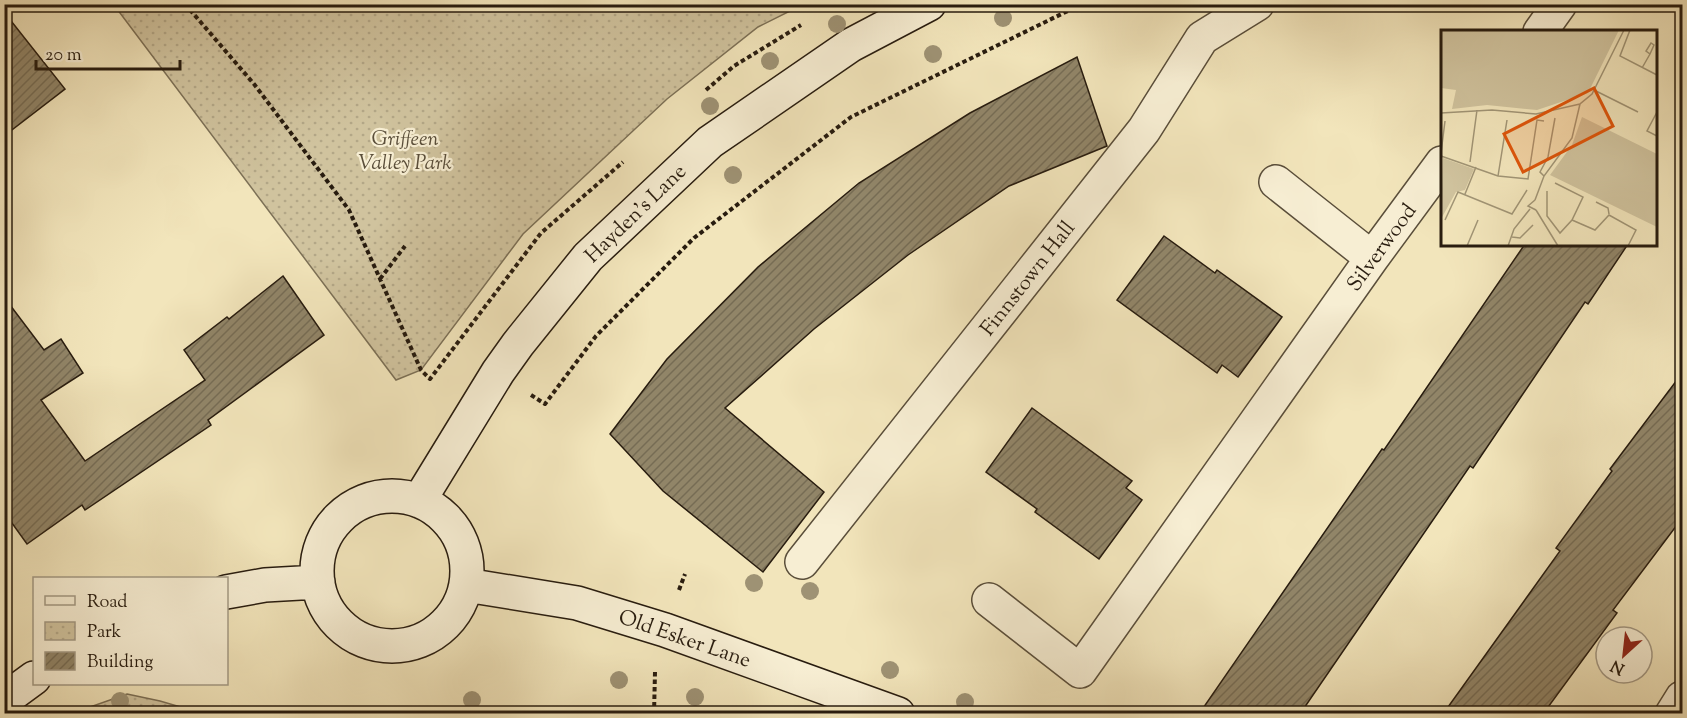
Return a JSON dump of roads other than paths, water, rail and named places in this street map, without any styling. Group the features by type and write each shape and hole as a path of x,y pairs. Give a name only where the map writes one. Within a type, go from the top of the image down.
{"street":[{"name":"Hayden's Lane","path":"419,501 498,372 588,256 710,142 851,45 929,4"},
{"name":"Finnstown Hall","path":"802,562 1144,130 1202,38 1257,4"},
{"path":"1541,30 1560,4"},
{"name":"Silverwood","path":"989,600 1080,671 1372,258 1441,166"},
{"path":"1276,182 1372,258"},
{"path":"392,497 419,501 443,516 461,543 466,563 466,585 459,606 446,623 430,636 411,644 389,646 367,642 350,634 336,621 324,603 318,582 317,560 324,539 338,519 356,506 374,499 392,497"},
{"path":"228,592 265,585 318,582"},
{"name":"Old Esker Lane","path":"466,585 577,603 631,619 898,714"},
{"path":"1672,714 1683,698"}],"park label":[{"name":"Griffeen Valley Park","path":"405,150"}]}
